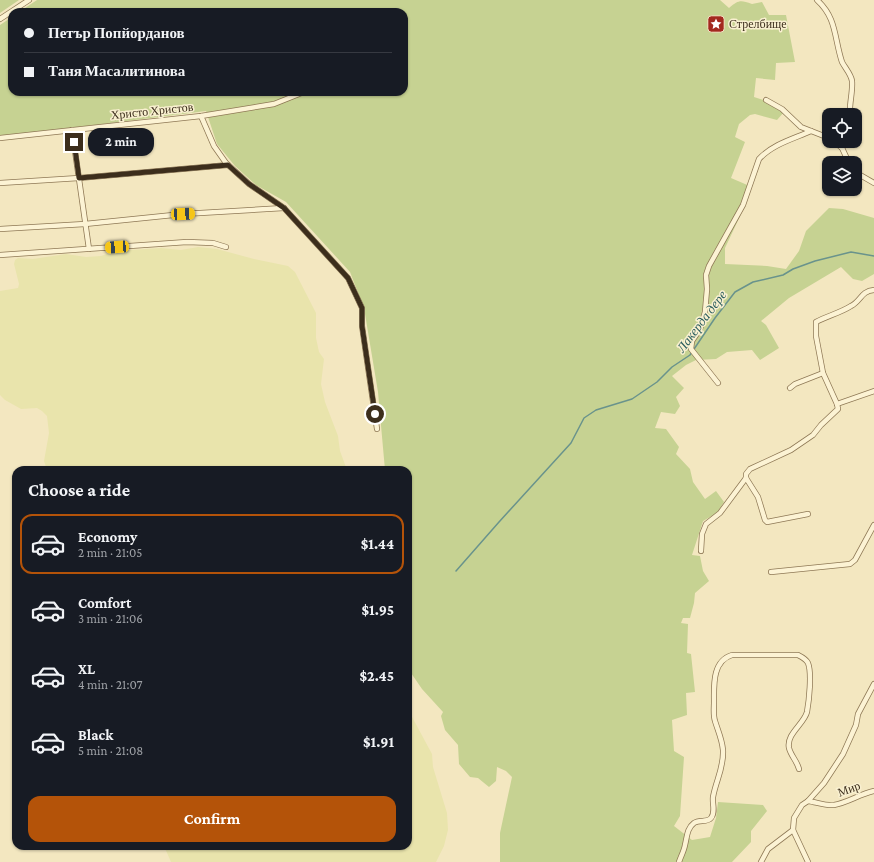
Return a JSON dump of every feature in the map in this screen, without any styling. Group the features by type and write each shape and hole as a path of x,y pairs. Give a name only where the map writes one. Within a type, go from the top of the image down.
{"street":[{"path":"17,8 29,0"},
{"path":"817,0 829,13 843,64 852,81 850,108"},
{"path":"201,116 274,104 294,96"},
{"path":"766,100 782,109 801,126 822,135"},
{"name":"Христо Христов","path":"0,138 201,116 214,146 228,165 249,184 284,208 344,272 362,308 362,326 377,428"},
{"path":"72,130 89,249"},
{"path":"718,383 691,349 692,341 700,329 704,312 706,275 709,266 743,205 759,159 776,146 811,131"},
{"path":"842,148 846,156"},
{"path":"0,183 79,178 228,165"},
{"path":"862,176 874,183"},
{"path":"0,229 85,224 183,214 284,208"},
{"path":"0,255 187,242 213,243 226,247"},
{"path":"701,551 702,534 706,524 720,513 746,478 746,474 751,468 791,450 812,435 838,409 823,373 816,336 816,322 852,306 868,290 874,290"},
{"path":"790,388 795,384 823,373"},
{"path":"837,404 874,391"},
{"path":"746,478 758,497 765,520 767,522 808,514"},
{"path":"771,572 850,564 855,560 873,525"},
{"path":"679,862 685,846 687,833 692,825 697,821 709,819 712,816 714,808 712,799 722,768 723,751 722,740 714,719 715,675 721,661 727,656 798,655 804,658 809,664 810,672 806,717 794,732 789,743 789,747 799,769"},
{"path":"808,862 793,830 795,816 802,805 808,801 824,783 843,754 856,725 858,714 874,684"},
{"name":"Мир","path":"808,801 835,805 864,793 874,791"},
{"path":"762,862 768,849 793,830"}],"shaded area":[{"path":"198,247 217,249 288,266 295,272 316,313 316,338 319,352 324,359 321,384 325,402 338,436 340,451 346,466 46,466 44,461 49,433 47,416 37,408 21,409 5,400 0,395 0,291 18,288 19,284 14,264 15,260 18,258 33,259 66,254 86,257 101,256 116,251 161,248 181,250"},
{"path":"412,717 432,754 433,767 447,813 448,830 444,846 436,862 171,862 166,850 412,850"}],"green space":[{"path":"0,0 19,0 0,13"},
{"path":"37,0 720,0 729,8 735,3 740,2 752,4 762,2 769,15 786,15 795,62 776,63 775,80 756,78 754,97 772,103 784,112 777,120 755,114 750,115 739,124 735,137 745,142 731,178 752,187 725,248 725,264 767,266 786,269 799,251 806,231 829,208 843,209 874,218 874,274 862,281 853,279 841,267 789,298 761,321 766,325 779,348 760,360 752,350 727,352 716,359 696,360 686,365 672,376 684,388 676,397 680,406 675,414 661,412 655,428 666,429 679,447 676,454 690,469 693,482 705,499 716,491 724,502 717,513 703,521 692,555 700,556 703,571 709,581 695,593 690,618 683,618 681,623 688,624 687,653 691,654 695,692 686,693 687,715 672,720 674,751 684,757 680,816 674,826 692,840 710,837 716,818 718,802 763,805 767,811 751,831 751,842 732,862 500,862 500,833 512,777 506,771 497,767 496,781 489,787 478,778 470,777 459,764 458,745 445,730 441,716 443,712 422,689 412,674 412,466 385,466 378,392 364,308 350,272 286,202 256,185 235,166 217,144 206,111 0,137 0,25 8,20 8,96 408,96 408,8 25,8"}],"waterway":[{"name":"Лакерда дере","path":"456,571 571,443 584,418 596,410 632,399 657,382 672,367 690,355 735,292 753,282 783,275 793,269 815,261 851,252 874,256"}],"place":[{"name":"Стрелбище","path":"716,24"}],"route":[{"path":"74,142 79,178 228,165 249,184 284,208 344,272 362,308 362,326 375,414"}]}
